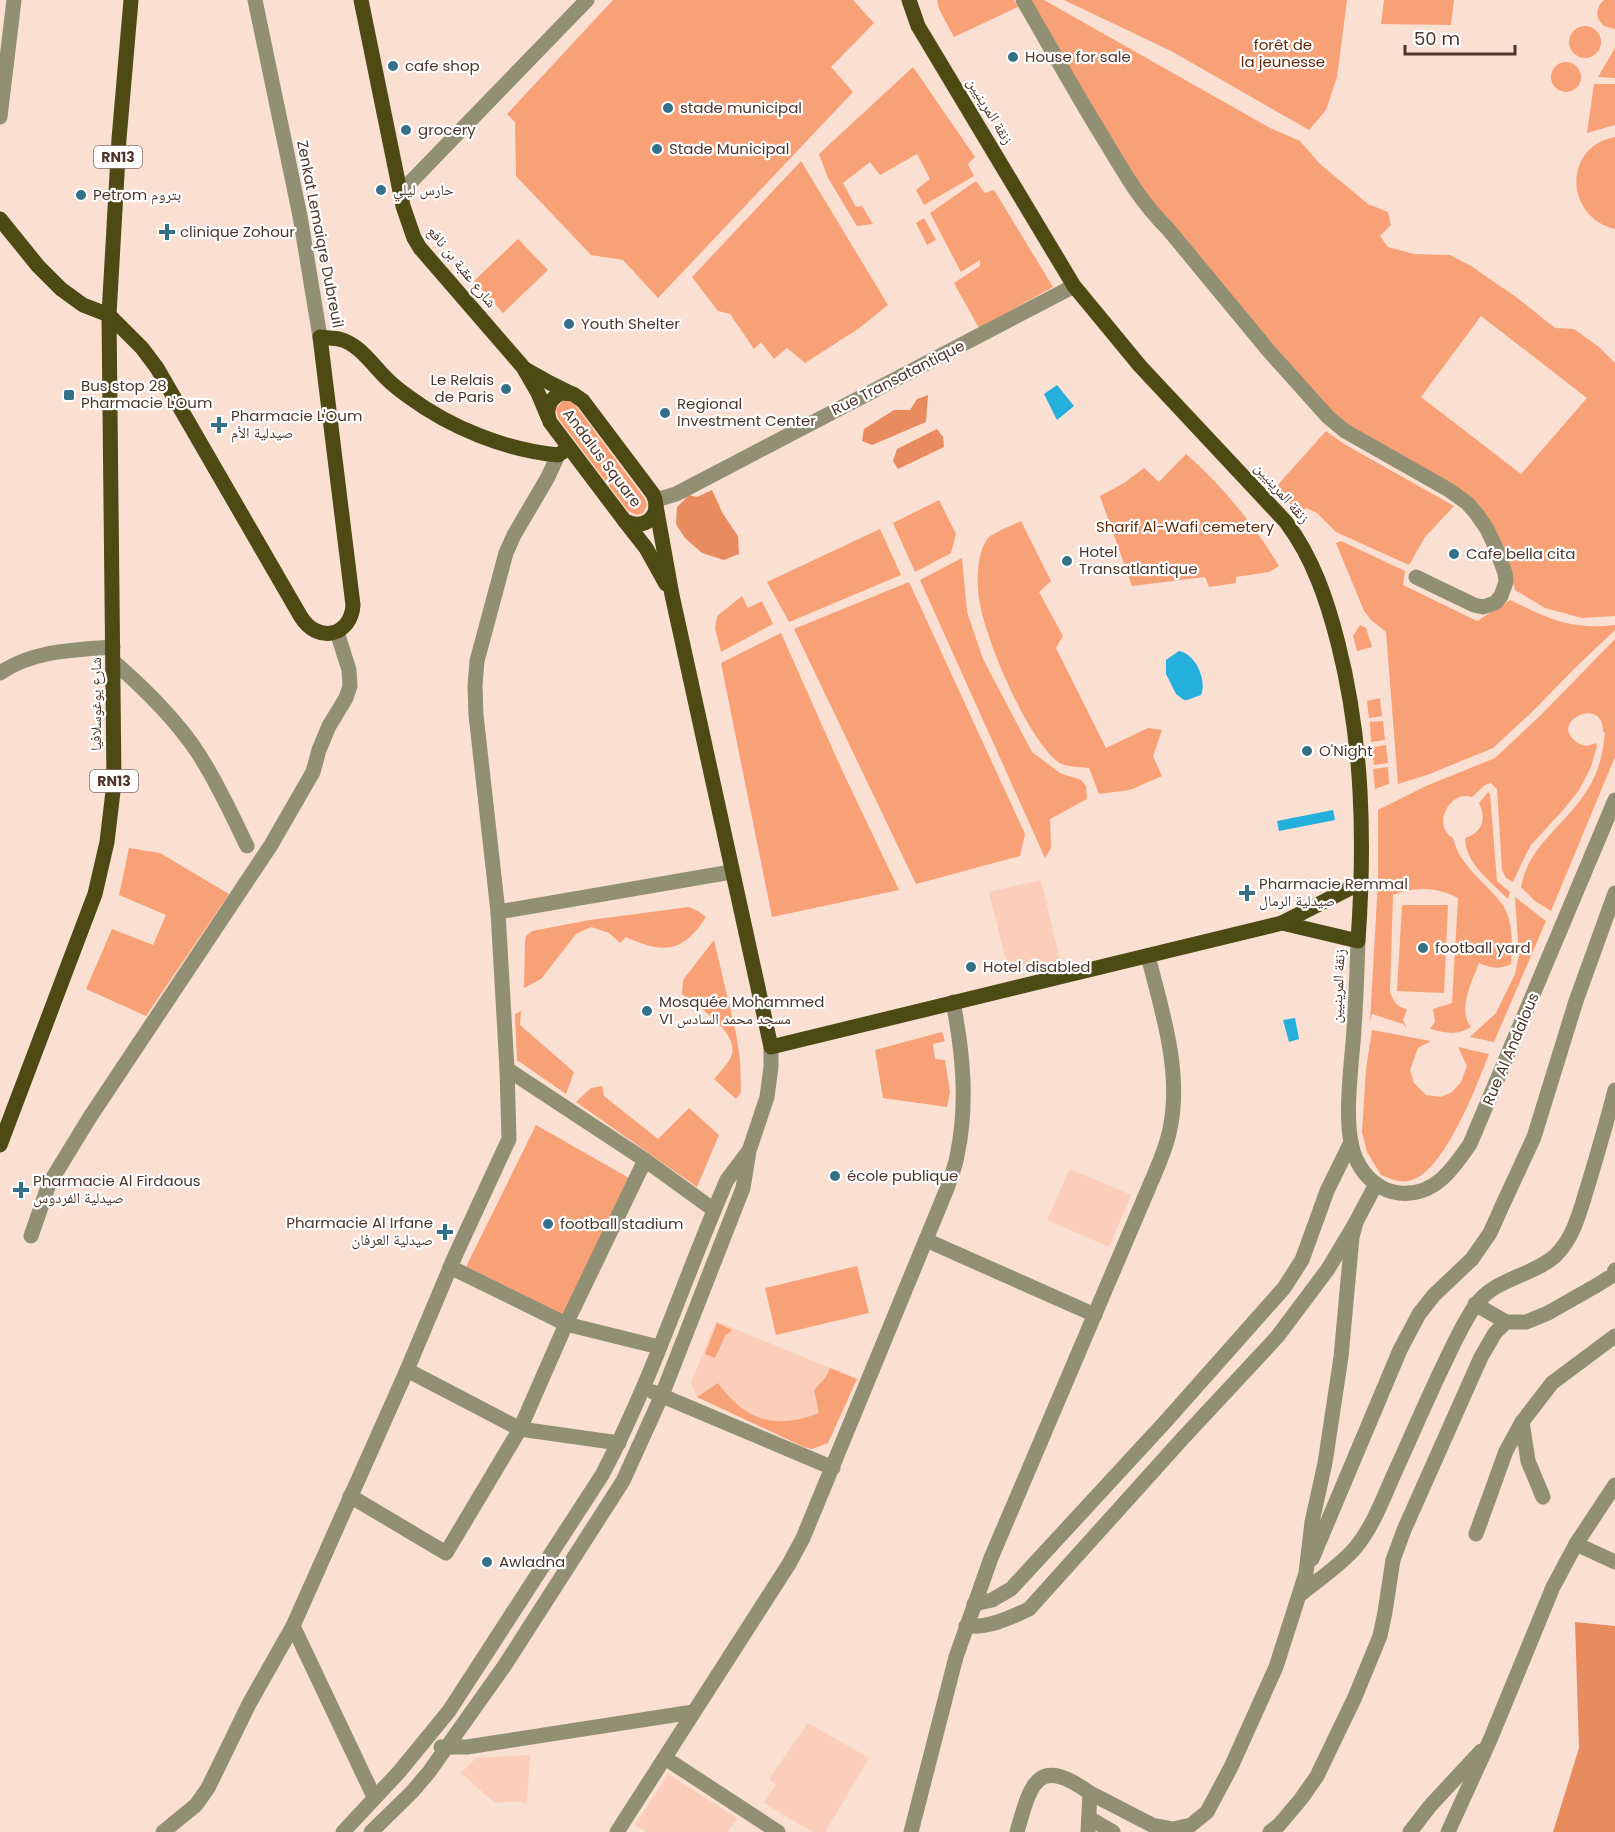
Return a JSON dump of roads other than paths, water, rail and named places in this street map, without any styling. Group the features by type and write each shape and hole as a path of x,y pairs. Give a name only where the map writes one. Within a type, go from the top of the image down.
{"main road":[{"name":"RN13","path":"109,315 119,139 131,0"},
{"name":"شارع عقبة بن نافع","path":"361,0 400,193 409,225 420,248 523,367"},
{"path":"902,0 918,26"},
{"name":"زنقة المرينيين","path":"909,0 918,26 1074,286 1140,366 1286,522 1312,565 1333,624 1348,680 1354,722 1362,808 1362,882 1358,941"},
{"path":"0,219 38,266 61,289 83,305 109,315 142,348 157,368 306,625 312,630 329,634 337,632 350,621 353,605 320,337"},
{"name":"شارع يوغوسلافيا","path":"0,1145 95,894 107,842 114,783 109,315"},
{"name":"Zenkat Lemaiqre Dubreuil","path":"320,337 339,339 350,344 409,397 458,426 537,453 563,452"},
{"path":"523,367 573,394"},
{"path":"523,367 548,417"},
{"name":"Andalus Square","path":"561,393 573,394 583,401 653,494 656,503 655,512 648,522 636,525 624,520 563,452 548,417 547,411 551,400 561,393"},
{"path":"656,503 672,595 771,1047 1282,923 1362,882"},
{"path":"624,520 646,548 672,595"},
{"path":"1282,923 1358,941"}],"street":[{"path":"0,117 15,0"},
{"name":"Zenkat Lemaiqre Dubreuil","path":"255,0 300,216 320,337"},
{"path":"400,193 587,0"},
{"path":"1023,0 1073,90 1150,212 1168,229 1268,350 1328,417 1345,431 1449,490 1467,503 1487,529 1501,562 1506,582 1505,590 1499,599 1483,607 1474,605 1416,577"},
{"name":"Rue Transatantique","path":"656,503 1074,286"},
{"path":"163,1832 196,1805 208,1788 249,1704 293,1626 407,1370 450,1267 509,1139 498,912 476,716 477,660 506,553 514,535 563,452"},
{"path":"31,1236 50,1184 84,1127 264,854 313,772 329,726 346,698 350,686 349,670 337,632"},
{"path":"0,673 47,653 113,646"},
{"path":"114,662 145,689 197,752 216,783 247,846"},
{"name":"Rue Al Andalous","path":"1376,1184 1387,1191 1401,1193 1418,1193 1431,1188 1447,1176 1470,1144 1615,800"},
{"path":"498,912 731,872"},
{"path":"1306,1573 1400,1350 1419,1314 1434,1295 1472,1259 1490,1233 1534,1137 1576,1001 1615,893"},
{"name":"زنقة المرينيين","path":"1351,1142 1350,1095 1358,941"},
{"path":"911,1832 956,1657 974,1604 991,1558 1155,1173 1172,1121 1174,1096 1171,1056 1148,956"},
{"path":"617,1832 789,1564 803,1538 926,1240 957,1156 962,1120 964,1094 962,1065 953,1002"},
{"path":"372,1832 412,1792 446,1748 505,1665 623,1481 662,1395 743,1188 749,1151 767,1097 771,1047"},
{"path":"507,1069 645,1160 714,1210"},
{"path":"1301,1594 1342,1561 1366,1533 1431,1391 1475,1304 1491,1289 1506,1280 1539,1267 1555,1256 1565,1244 1578,1219 1615,1090"},
{"path":"966,1626 979,1627 1006,1620 1029,1609 1277,1337 1328,1269 1376,1184 1364,1173 1356,1161 1351,1142"},
{"path":"974,1604 992,1600 1011,1589 1127,1464 1284,1288 1302,1260 1327,1191 1351,1142"},
{"path":"345,1831 423,1744 448,1711 602,1475 619,1443 643,1387 727,1180 749,1151"},
{"path":"350,1496 446,1553 520,1429 566,1324 645,1160"},
{"path":"1017,1832 1026,1799 1036,1783 1041,1778 1057,1775 1152,1825 1173,1829 1191,1825 1207,1812 1231,1767 1276,1667 1301,1594 1312,1522 1325,1463 1341,1357 1352,1237 1356,1222"},
{"path":"926,1240 1095,1315"},
{"path":"450,1267 566,1324 659,1347"},
{"path":"1475,1304 1506,1322 1526,1322 1548,1313 1599,1284 1613,1275 1615,1270"},
{"path":"1270,1832 1301,1799 1317,1776 1355,1697 1380,1636 1393,1560 1404,1530 1481,1357 1495,1333 1506,1322"},
{"path":"1476,1534 1506,1451 1522,1422 1552,1383 1615,1336"},
{"path":"407,1370 520,1429 619,1443"},
{"path":"643,1387 833,1468"},
{"path":"1522,1422 1528,1461 1543,1497"},
{"path":"1127,1464 1144,1481"},
{"path":"1448,1832 1490,1740 1553,1587 1576,1544 1615,1485"},
{"path":"1576,1544 1615,1562"},
{"path":"531,1583 549,1596"},
{"path":"293,1626 374,1797"},
{"path":"423,1744 446,1748 467,1747 693,1712"},
{"path":"1410,1832 1430,1806 1490,1740"},
{"path":"665,1758 778,1832"},
{"path":"1090,1793 1089,1828 1113,1832"}],"water":[{"path":"1057,385 1074,406 1057,420 1044,394"},
{"path":"1179,651 1190,657 1201,676 1201,695 1187,700 1176,694 1166,674 1166,660"},
{"path":"1333,810 1335,820 1279,831 1277,821"},
{"path":"1295,1018 1299,1039 1289,1042 1283,1020"}],"place":[{"name":"House for sale","path":"1013,57"},
{"name":"cafe shop","path":"393,66"},
{"name":"stade municipal","path":"668,108"},
{"name":"grocery","path":"406,130"},
{"name":"Stade Municipal","path":"657,149"},
{"name":"حارس ليلي","path":"381,190"},
{"name":"Petrom بتروم","path":"81,195"},
{"name":"clinique Zohour","path":"167,232"},
{"name":"Youth Shelter","path":"569,324"},
{"name":"Le Relais de Paris","path":"506,389"},
{"name":"Bus stop 28 Pharmacie L'Oum","path":"69,395"},
{"name":"Regional Investment Center","path":"665,413"},
{"name":"Pharmacie L'Oum صيدلية الأم","path":"219,425"},
{"name":"Cafe bella cita","path":"1454,554"},
{"name":"Hotel Transatlantique","path":"1067,561"},
{"name":"O'Night","path":"1307,751"},
{"name":"Pharmacie Remmal صيدلية الرمال","path":"1247,893"},
{"name":"football yard","path":"1423,948"},
{"name":"Hotel disabled","path":"971,967"},
{"name":"Mosquée Mohammed VI مسجد محمد السادس","path":"647,1011"},
{"name":"école publique","path":"835,1176"},
{"name":"Pharmacie Al Firdaous صيدلية الفردوس","path":"21,1190"},
{"name":"football stadium","path":"548,1224"},
{"name":"Pharmacie Al Irfane صيدلية العرفان","path":"445,1232"},
{"name":"Awladna","path":"487,1562"}],"park label":[{"name":"forêt de la jeunesse","path":"1283,54"},
{"name":"Sharif Al-Wafi cemetery","path":"1185,527"}]}
